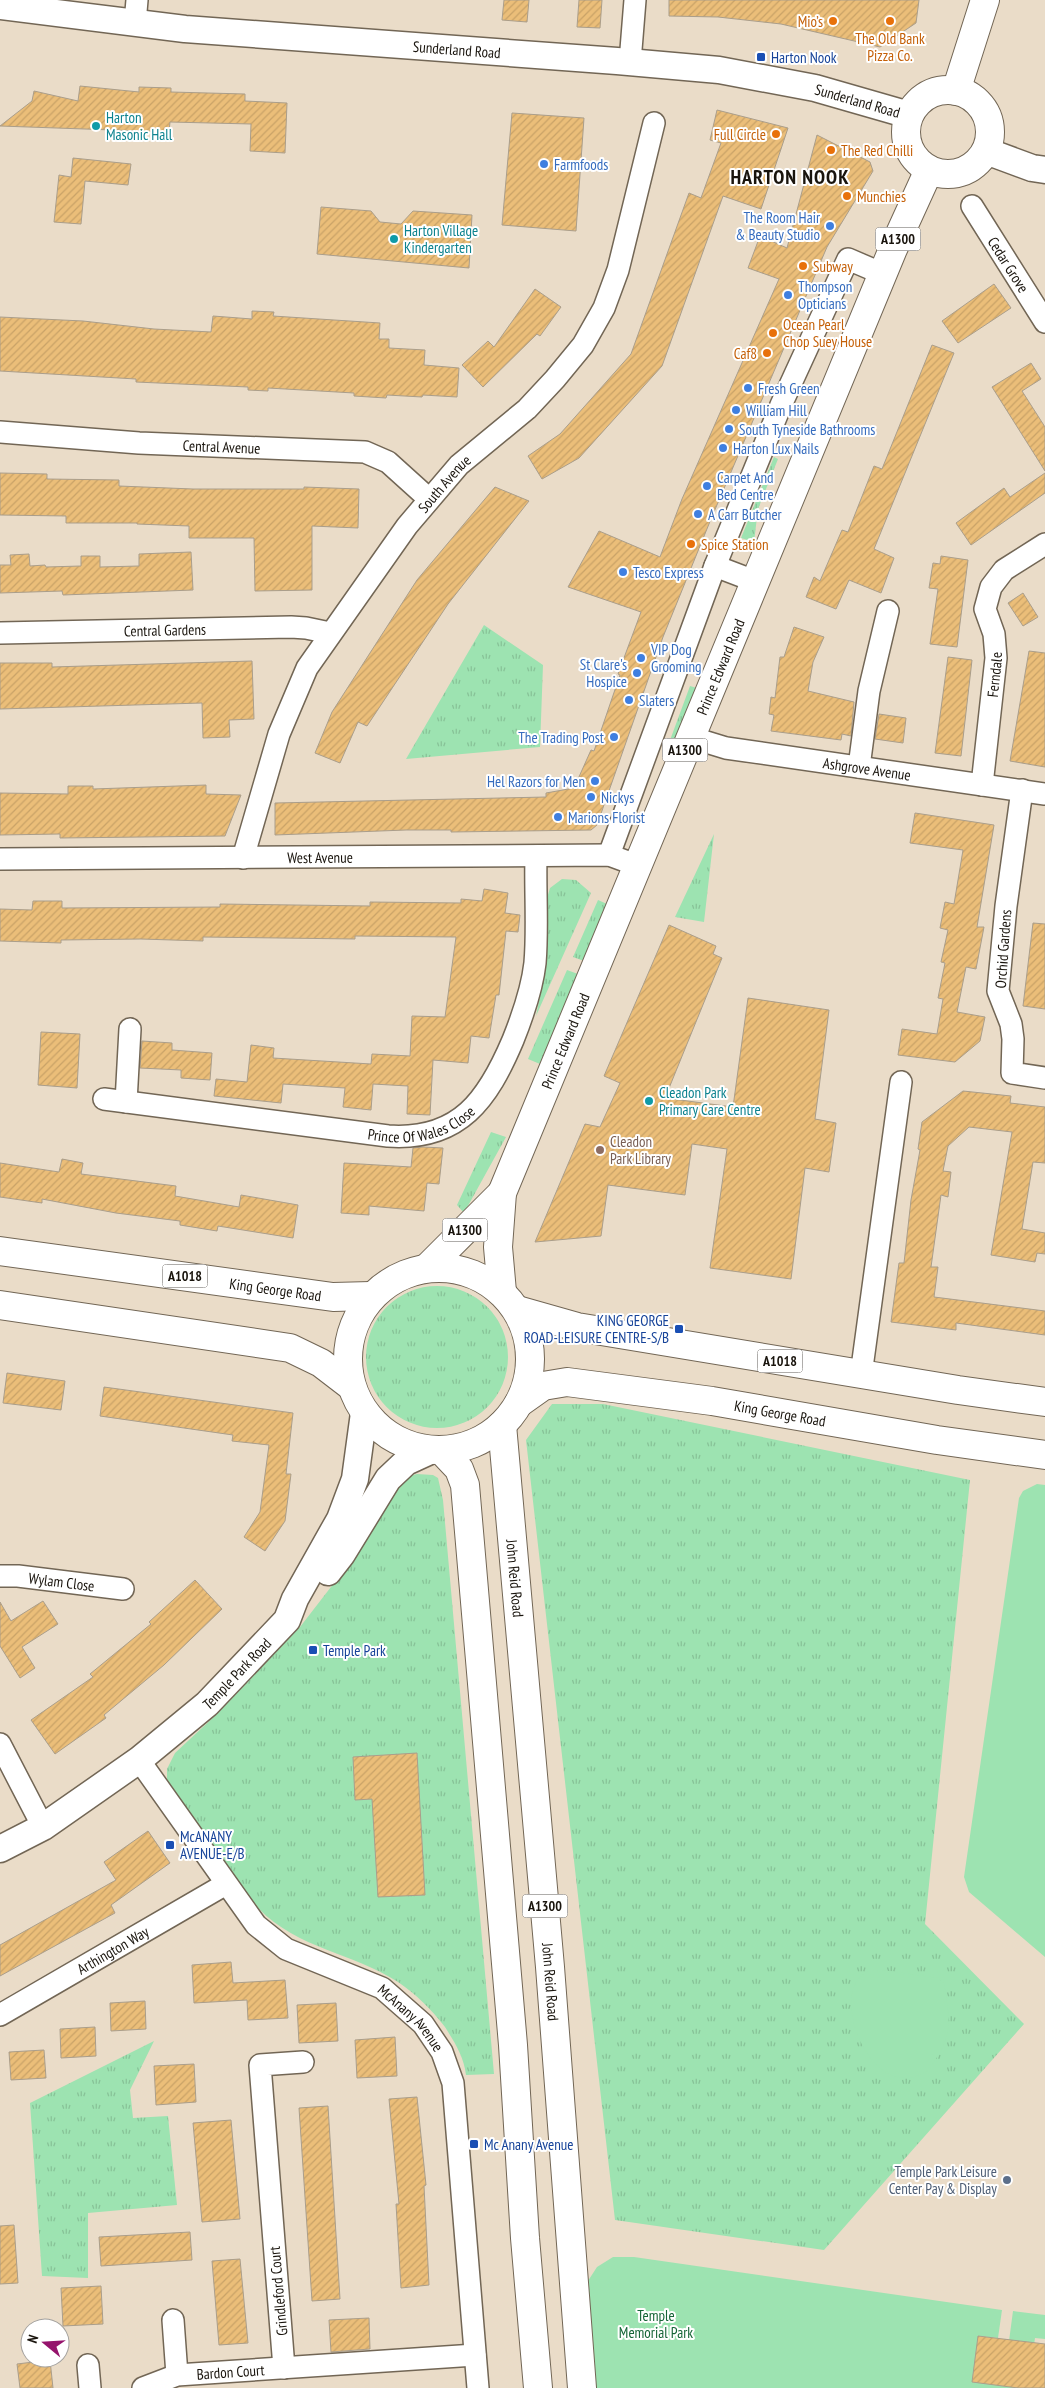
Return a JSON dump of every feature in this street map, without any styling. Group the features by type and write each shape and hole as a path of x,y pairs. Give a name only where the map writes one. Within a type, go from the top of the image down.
{"main road":[{"path":"956,91 984,0"},
{"path":"941,91 956,91 977,102 985,111 990,135 986,151 973,166 963,172 945,174 929,170 918,163 908,146 906,128 909,115 917,104 928,95 941,91"},
{"name":"Prince Edward Road","path":"509,1301 498,1247 502,1193 639,866 690,737 757,582 883,274 929,170"},
{"name":"Prince Edward Road","path":"428,1267 502,1193"},
{"name":"King George Road","path":"0,1250 333,1297 371,1296"},
{"path":"428,1267 448,1267 468,1271 486,1280 509,1301 526,1331 531,1354 529,1377 519,1403 502,1425 485,1439 464,1447 436,1451 405,1445 382,1432 364,1413 351,1386 347,1354 354,1323 371,1296 388,1282 401,1276 428,1267"},
{"name":"A1018","path":"509,1301 577,1327 861,1375 1045,1402"},
{"path":"0,1305 290,1348 321,1363 351,1386"},
{"name":"King George Road","path":"519,1403 543,1386 567,1382 712,1401 937,1440 1045,1455"},
{"name":"John Reid Road","path":"502,1425 550,1967 582,2388"},
{"name":"A1300","path":"436,1451 459,1469 465,1484 512,2035 525,2238 538,2388"}],"street":[{"path":"630,62 635,0"},
{"name":"Sunderland Road","path":"0,6 136,11 286,38 719,70 814,88 909,115"},
{"name":"South Avenue","path":"243,858 264,781 286,716 307,668 407,526 429,499 459,465 527,408 555,379 583,345 604,308 618,270 654,123"},
{"path":"986,151 1032,168 1045,170"},
{"name":"Cedar Grove","path":"972,206 1045,322"},
{"path":"609,855 715,566 782,405 848,259 883,274"},
{"name":"Central Avenue","path":"0,432 140,443 365,452 388,462 429,499"},
{"name":"Ferndale","path":"982,785 996,658 994,634 985,609 991,587 1004,570 1045,544"},
{"path":"715,566 757,582"},
{"path":"859,767 869,691 888,611"},
{"name":"Central Gardens","path":"0,633 291,627 330,633"},
{"name":"Ashgrove Avenue","path":"690,737 726,748 1045,794"},
{"name":"Orchid Gardens","path":"1022,790 1006,906 998,991 1011,1024 1013,1039 1012,1072 1045,1078"},
{"name":"West Avenue","path":"0,859 609,855 639,866"},
{"name":"Prince Of Wales Close","path":"104,1099 396,1137 411,1138 431,1134 450,1125 467,1114 483,1097 507,1053 526,1007 535,962 536,856"},
{"path":"126,1102 130,1028"},
{"path":"861,1375 901,1082"},
{"name":"Temple Park Road","path":"0,1849 43,1827 139,1760 207,1704 287,1620 295,1600 340,1519 355,1479 364,1413"},
{"path":"287,1620 304,1604 342,1554 388,1479 406,1462 436,1451"},
{"name":"Wylam Close","path":"0,1576 18,1576 123,1589"},
{"path":"0,1744 43,1827"},
{"name":"McAnany Avenue","path":"139,1760 256,1925 286,1949 382,1988 423,2024 442,2052 453,2083 478,2388"},
{"name":"Arthington Way","path":"0,2015 226,1884"},
{"name":"Grindleford Court","path":"284,2368 260,2065 303,2062"},
{"path":"173,2320 177,2375"},
{"path":"284,2368 475,2355"},
{"path":"88,2365 90,2388"},
{"name":"Bardon Court","path":"143,2388 177,2375 284,2368"}],"green space":[{"path":"774,457 778,459 758,509 754,542 741,538"},
{"path":"484,625 543,665 540,747 406,759"},
{"path":"690,686 697,688 670,753 666,751"},
{"path":"714,834 704,922 675,917"},
{"path":"562,879 576,880 591,893 536,1016 546,966 547,898 550,888"},
{"path":"598,900 607,904 584,961 573,957"},
{"path":"567,970 578,974 540,1064 528,1059"},
{"path":"491,1132 506,1137 464,1213 457,1205"},
{"path":"437,1286 451,1287 464,1292 476,1298 487,1307 496,1318 502,1330 507,1343 507,1371 502,1384 496,1396 487,1407 476,1416 464,1422 451,1427 437,1428 423,1427 410,1422 398,1416 387,1407 378,1396 372,1384 367,1371 366,1357 367,1343 372,1330 378,1318 387,1307 398,1298 410,1292 423,1287"},
{"path":"552,1404 603,1404 970,1480 925,1924 1024,2024 824,2250 615,2220 526,1440"},
{"path":"417,1474 433,1475 438,1478 443,1500 494,2074 466,2075 456,2044 445,2027 435,2014 398,1982 362,1964 308,1942 274,1922 258,1908 170,1788 167,1779 167,1769 175,1753 218,1713 300,1627 334,1583 394,1489 410,1476"},
{"path":"1037,1484 1045,1485 1045,1957 969,1892 964,1877 1019,1498 1023,1491"},
{"path":"882,1970 938,1978 944,1983 949,2017 947,2036 944,2045 929,2068 916,2076 899,2077 883,2070 869,2056 859,2038 853,2018 851,1999 856,1983 867,1972"},
{"path":"154,2041 130,2090 133,2118 168,2116 177,2205 88,2213 88,2278 42,2276 30,2103"},
{"name":"Temple Memorial Park","path":"613,2257 634,2257 1002,2310 998,2338 978,2336 1003,2386 1013,2311 1045,2315 1045,2339 1035,2338 1028,2388 594,2388 586,2284 597,2267"}],"building":[{"path":"504,0 529,0 527,22 502,20"},
{"path":"579,0 602,0 600,28 577,27"},
{"path":"669,0 919,0 916,23 880,47 781,24 718,17 669,16"},
{"path":"80,86 139,92 139,87 171,88 171,92 245,94 245,101 287,103 285,153 250,151 251,124 170,122 169,132 0,126 32,101 34,91 78,101"},
{"path":"717,110 788,128 761,209 723,196 662,366 579,458 542,479 528,456 560,434 631,354 689,193 701,198 721,143 710,140"},
{"name":"Farmfoods","path":"512,113 584,118 576,231 502,225"},
{"path":"817,135 870,162 873,171 827,247 711,519 663,637 597,825 591,830 451,832 451,830 406,830 275,835 275,803 546,797 546,793 574,788 591,750 594,751 620,675 618,674 641,612 568,587 599,531 660,557 682,499 779,279 748,268 760,236 787,248"},
{"path":"73,158 131,164 128,185 85,181 81,224 54,222 59,175 71,177"},
{"name":"Harton Village Kindergarten","path":"321,207 371,211 380,222 401,224 413,211 472,215 469,268 317,254"},
{"path":"994,284 1011,308 958,343 942,321"},
{"path":"535,289 561,307 540,336 537,334 483,387 462,365 488,341 494,347"},
{"path":"252,311 274,312 273,316 380,323 379,339 389,339 389,348 425,350 424,365 459,368 457,397 387,395 386,398 354,396 354,393 268,388 268,391 248,390 248,387 136,382 136,379 0,371 0,317 83,321 154,329 211,332 213,316 252,319"},
{"path":"932,345 954,353 874,549 894,558 881,593 849,580 836,609 806,597 814,577 820,581 842,530 848,532 874,466 882,469"},
{"path":"1031,363 1041,379 1022,391 1045,427 1045,471 992,387"},
{"path":"0,473 47,474 47,479 119,480 119,486 193,489 304,489 304,487 359,489 358,528 312,526 312,590 255,591 254,538 189,538 189,526 137,523 66,523 66,516 0,515"},
{"path":"1045,473 1045,493 971,545 956,523 1004,488 1010,497"},
{"path":"495,487 529,501 448,604 367,726 358,722 340,763 315,753 332,712 417,580"},
{"path":"191,552 193,590 63,595 62,591 0,593 0,565 11,565 10,555 29,554 30,566 45,565 46,567 81,566 81,556 100,556 100,567 139,566 139,554"},
{"path":"941,556 968,560 957,647 930,644 938,589 929,588 933,563 940,564"},
{"path":"1023,593 1038,617 1023,626 1008,603"},
{"path":"794,627 824,637 813,662 808,691 854,702 851,736 842,734 841,740 771,731 774,715 769,714 771,697 775,698 780,657 784,657"},
{"path":"1029,651 1045,653 1045,767 1010,761"},
{"path":"948,657 972,660 961,756 935,753"},
{"path":"252,661 254,719 229,720 230,737 203,738 202,703 0,709 0,663 52,663 52,667"},
{"path":"879,714 906,718 903,743 875,739"},
{"path":"206,785 206,794 241,795 225,836 60,838 60,834 0,835 0,793 68,794 68,786 93,786 93,789"},
{"path":"915,813 994,825 977,927 984,927 976,969 966,967 957,1012 985,1017 980,1041 955,1062 898,1055 902,1029 937,1034 943,999 938,998 945,963 941,962 948,930 940,928 945,902 954,904 963,850 910,843"},
{"path":"484,889 508,893 505,913 520,915 518,932 506,931 499,995 496,995 489,1038 471,1036 468,1063 433,1060 430,1115 407,1114 408,1086 373,1084 371,1110 343,1107 345,1088 283,1084 281,1103 214,1096 216,1079 247,1082 251,1045 274,1048 273,1058 371,1064 372,1054 410,1056 412,1016 445,1017 456,937 355,936 355,939 203,937 203,941 141,939 61,940 61,943 0,941 0,909 32,910 33,901 62,901 62,908 220,907 220,904 370,906 370,902 461,903 461,899 482,901"},
{"path":"1033,923 1045,924 1045,1009 1023,1006"},
{"name":"Cleadon Park Primary Care Centre","path":"669,925 716,946 713,954 722,958 665,1098 733,1107 748,998 829,1010 815,1119 836,1123 829,1172 805,1168 791,1279 710,1268 727,1149 692,1144 685,1195 608,1185 601,1236 535,1242 585,1124 600,1127 620,1083 604,1076"},
{"path":"41,1032 80,1034 77,1088 38,1085"},
{"path":"142,1041 172,1043 172,1050 212,1053 210,1080 181,1078 181,1070 140,1068"},
{"path":"963,1091 1011,1096 1010,1103 1045,1107 1045,1163 1033,1162 1022,1229 1045,1233 1045,1254 1037,1253 1035,1262 991,1255 1012,1132 969,1127 948,1146 943,1171 951,1172 948,1197 941,1195 931,1267 938,1267 934,1297 1045,1311 1045,1335 956,1323 956,1330 891,1322 899,1263 904,1263 911,1200 920,1150 918,1149 922,1122"},
{"path":"413,1148 443,1148 439,1184 427,1183 424,1211 369,1206 369,1215 341,1213 344,1163 411,1167"},
{"path":"62,1159 83,1163 81,1174 176,1186 175,1196 239,1207 241,1195 298,1205 293,1238 218,1226 217,1231 180,1225 180,1221 116,1213 42,1199 42,1203 0,1197 0,1163 59,1172"},
{"path":"7,1373 65,1381 61,1410 3,1403"},
{"path":"104,1387 293,1413 286,1474 291,1474 285,1521 265,1551 244,1537 260,1512 269,1445 232,1441 233,1435 100,1416"},
{"path":"195,1580 222,1609 164,1665 104,1715 106,1718 55,1754 31,1720 93,1677 90,1674 151,1624 149,1622"},
{"path":"43,1601 58,1624 22,1647 35,1668 20,1678 0,1646 0,1602 11,1621"},
{"path":"417,1753 425,1895 378,1897 372,1799 355,1800 353,1757"},
{"path":"148,1831 170,1863 111,1905 115,1913 0,1976 0,1945 116,1880 104,1862"},
{"path":"231,1962 233,1983 285,1980 288,2018 248,2020 247,2000 194,2003 192,1965"},
{"path":"145,2001 146,2029 111,2031 110,2003"},
{"path":"336,2003 338,2041 299,2043 297,2005"},
{"path":"95,2027 96,2056 61,2058 60,2029"},
{"path":"395,2037 397,2076 357,2078 355,2040"},
{"path":"44,2050 46,2078 11,2080 9,2052"},
{"path":"194,2064 196,2102 156,2105 154,2066"},
{"path":"417,2097 426,2185 424,2186 429,2285 401,2288 396,2204 399,2204 389,2099"},
{"path":"328,2106 340,2299 312,2301 299,2108"},
{"path":"231,2120 240,2219 202,2222 193,2123"},
{"path":"14,2225 18,2283 0,2284 0,2226"},
{"path":"190,2232 192,2260 101,2266 99,2237"},
{"path":"240,2259 248,2343 219,2345 212,2261"},
{"path":"101,2286 103,2324 70,2326 70,2318 63,2318 61,2288"},
{"path":"369,2318 370,2349 331,2352 329,2320"},
{"path":"978,2336 1045,2344 1045,2388 1018,2388 972,2382"},
{"path":"17,2364 20,2364 20,2368 51,2368 53,2388 20,2388"}],"place":[{"name":"Mio’s","path":"833,21"},
{"name":"The Old Bank Pizza Co.","path":"890,21"},
{"name":"Harton Nook","path":"761,57"},
{"name":"Harton Masonic Hall","path":"96,126"},
{"name":"Full Circle","path":"776,134"},
{"name":"The Red Chilli","path":"831,150"},
{"name":"Farmfoods","path":"544,164"},
{"name":"Munchies","path":"847,196"},
{"name":"The Room Hair & Beauty Studio","path":"830,226"},
{"name":"Harton Village Kindergarten","path":"394,239"},
{"name":"Subway","path":"803,266"},
{"name":"Thompson Opticians","path":"788,295"},
{"name":"Ocean Pearl Chop Suey House","path":"773,333"},
{"name":"Caf8","path":"767,353"},
{"name":"Fresh Green","path":"748,388"},
{"name":"William Hill","path":"736,410"},
{"name":"South Tyneside Bathrooms","path":"729,429"},
{"name":"Harton Lux Nails","path":"723,448"},
{"name":"Carpet And Bed Centre","path":"707,486"},
{"name":"A Carr Butcher","path":"698,514"},
{"name":"Spice Station","path":"691,544"},
{"name":"Tesco Express","path":"623,572"},
{"name":"VIP Dog Grooming","path":"641,658"},
{"name":"St Clare's Hospice","path":"637,673"},
{"name":"Slaters","path":"629,700"},
{"name":"The Trading Post","path":"614,737"},
{"name":"Hel Razors for Men","path":"595,781"},
{"name":"Nickys","path":"591,797"},
{"name":"Marions Florist","path":"558,817"},
{"name":"Cleadon Park Primary Care Centre","path":"649,1101"},
{"name":"Cleadon Park Library","path":"600,1150"},
{"name":"KING GEORGE ROAD-LEISURE CENTRE-S/B","path":"679,1329"},
{"name":"Temple Park","path":"313,1650"},
{"name":"McANANY AVENUE-E/B","path":"170,1845"},
{"name":"Mc Anany Avenue","path":"474,2144"},
{"name":"Temple Park Leisure Center Pay & Display","path":"1007,2180"}],"district":[{"name":"HARTON NOOK","path":"790,177"}]}
